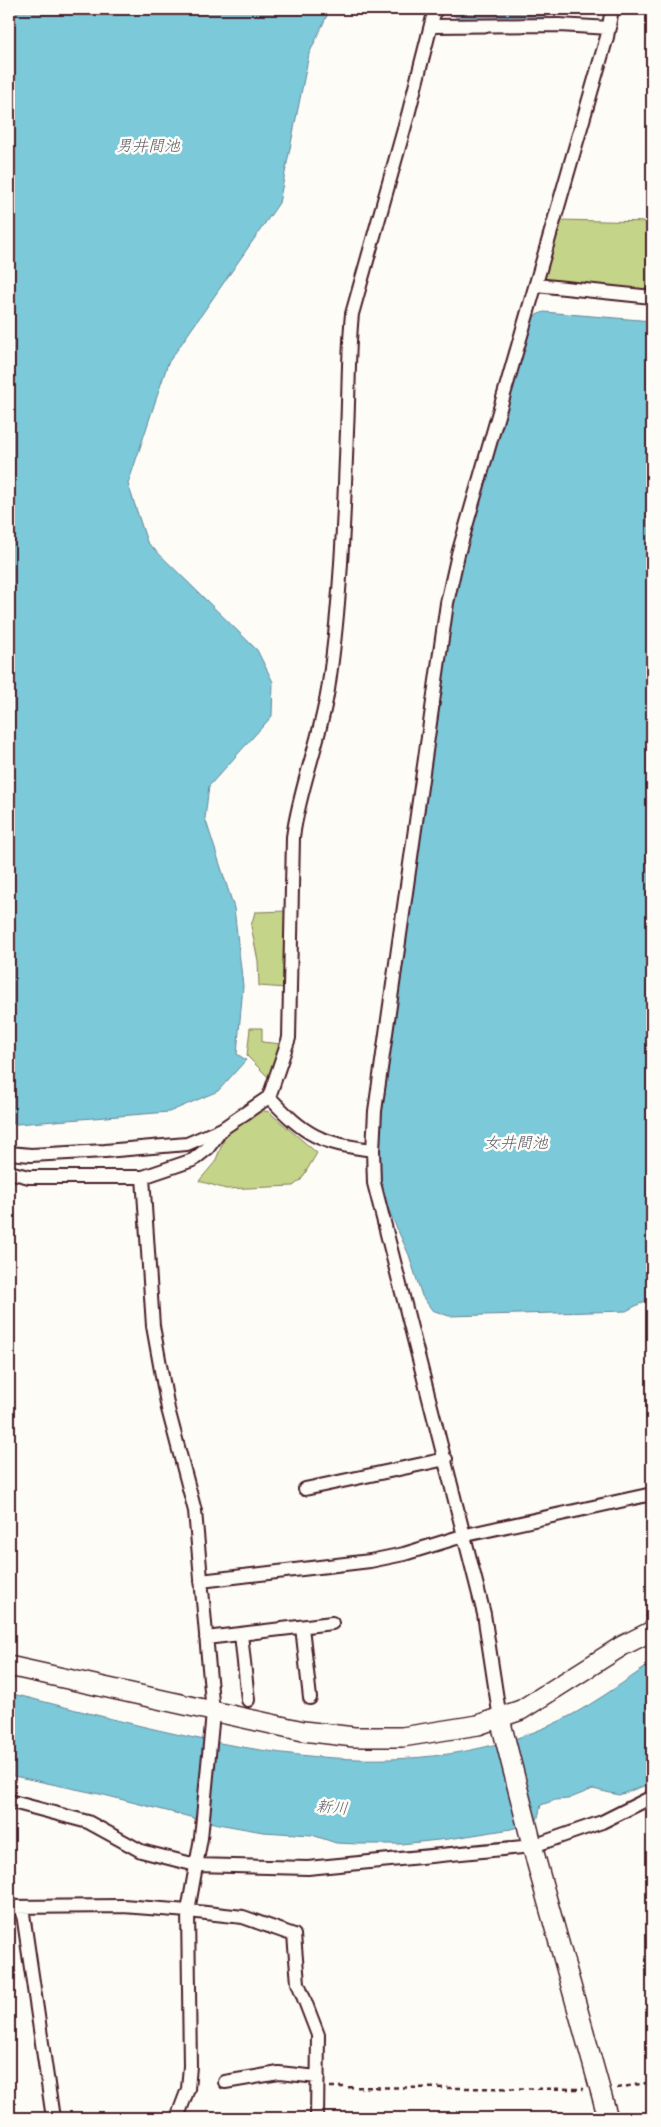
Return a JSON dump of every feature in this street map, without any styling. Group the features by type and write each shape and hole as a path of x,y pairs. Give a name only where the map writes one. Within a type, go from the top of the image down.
{"street":[{"path":"9,1153 31,1155 187,1144 222,1129 269,1097 289,1038 293,837 297,806 322,722 329,682 343,525 349,347 352,314 435,9"},
{"path":"608,2118 501,1724 484,1614 466,1535 383,1222 374,1183 373,1150 375,1111 447,603 458,554 610,28 612,9"},
{"path":"431,26 559,25 610,28"},
{"path":"536,285 652,297"},
{"path":"269,1097 310,1134 342,1146 373,1150"},
{"path":"9,1172 29,1176 143,1177 194,1160 208,1148 222,1129"},
{"path":"143,1177 153,1326 168,1409 195,1510 214,1717 201,1838 188,1911 190,2066 188,2089 177,2118"},
{"path":"305,1489 446,1459"},
{"path":"201,1581 370,1561 404,1554 466,1535 652,1494"},
{"path":"206,1638 332,1623"},
{"path":"302,1626 310,1698"},
{"path":"9,1666 214,1717 303,1732 354,1737 402,1737 478,1725 501,1724 622,1646 652,1631"},
{"path":"241,1634 248,1700"},
{"path":"9,1801 88,1822 140,1851 196,1865 308,1868 531,1840 602,1822 652,1797"},
{"path":"9,1907 123,1906 188,1911 243,1917 294,1935 298,1983 318,2035 316,2118"},
{"path":"22,1907 53,2118"},
{"path":"225,2082 279,2073 318,2082"}],"path":[{"path":"318,2082 600,2090 652,2082"}],"green space":[{"path":"557,220 652,222 652,290 538,283"},
{"path":"288,911 286,988 259,986 258,961 251,926 255,912"},
{"path":"250,1028 262,1028 262,1042 283,1044 274,1071 269,1078 247,1056"},
{"path":"260,1110 269,1112 317,1153 301,1180 293,1186 226,1189 199,1181 215,1162 227,1132"}],"water":[{"name":"男井間池","path":"9,9 330,9 309,54 279,203 168,363 128,484 147,542 257,650 273,682 272,716 209,786 205,818 234,908 243,986 237,1054 246,1060 218,1091 169,1112 17,1124 9,1123"},
{"path":"446,9 555,9 547,16 456,17"},
{"name":"女井間池","path":"544,312 652,321 652,1294 649,1299 626,1311 449,1316 432,1310 422,1296 409,1255 381,1193 378,1143 451,608 490,460 534,316"},
{"name":"新川","path":"652,1663 652,1783 619,1795 593,1789 568,1799 555,1800 541,1805 537,1821 511,1829 401,1844 336,1843 312,1835 263,1832 218,1824 104,1795 9,1775 9,1693 142,1726 210,1741 279,1753 349,1759 417,1758 484,1747 549,1726 589,1705"}]}
